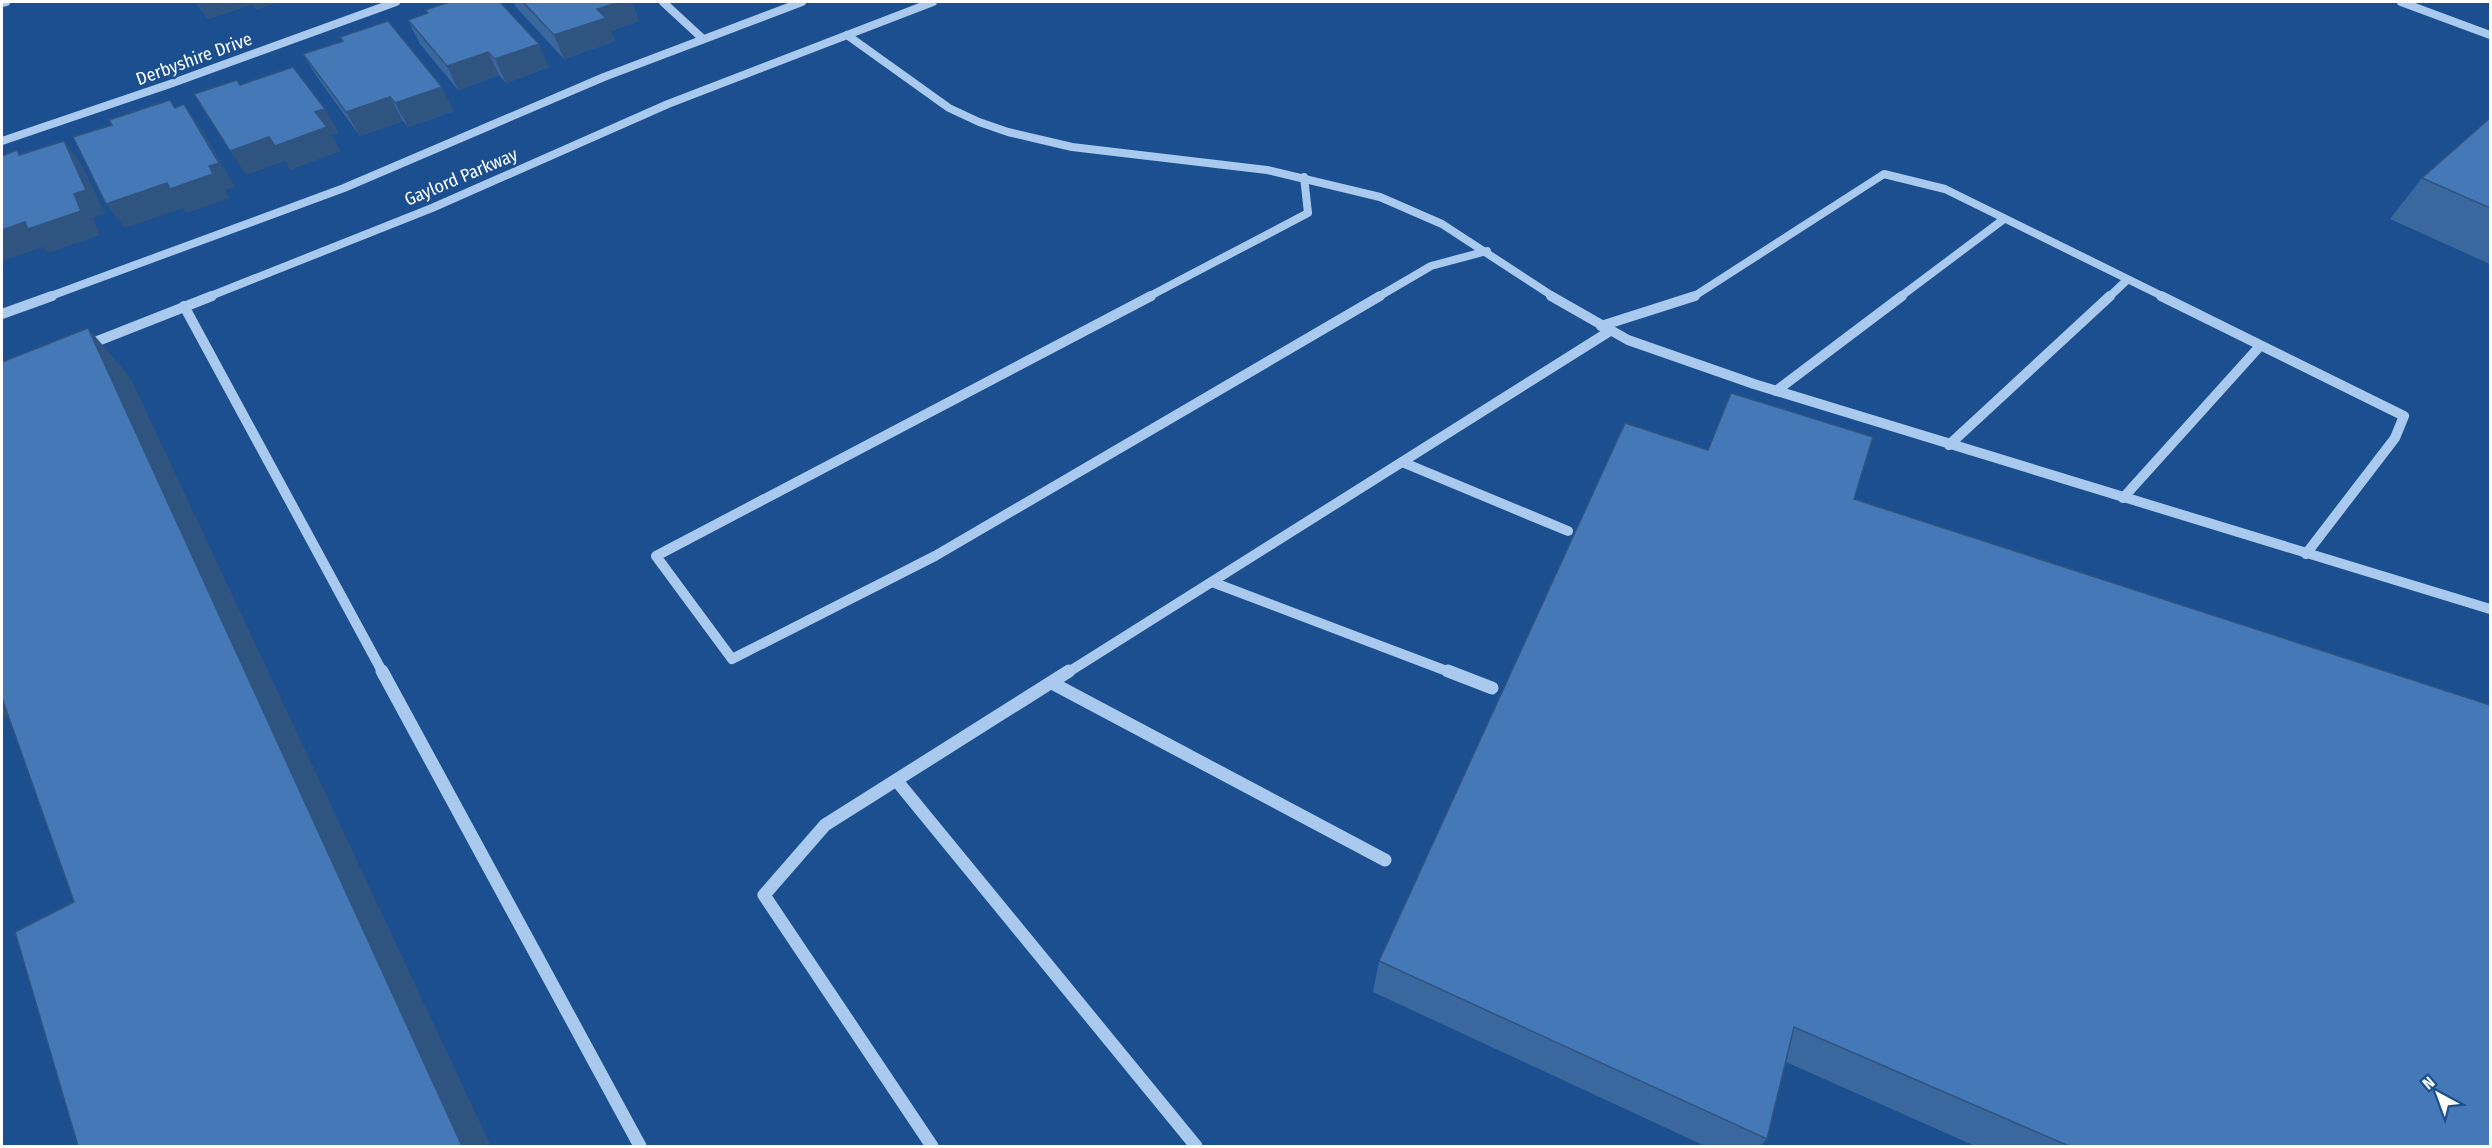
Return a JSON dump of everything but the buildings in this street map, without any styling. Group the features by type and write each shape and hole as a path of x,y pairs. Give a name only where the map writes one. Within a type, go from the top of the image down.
{"street":[{"path":"2,3 6,2"},
{"name":"Derbyshire Drive","path":"2,141 160,88 396,2"},
{"path":"663,2 703,39"},
{"path":"2,314 344,188 604,76 802,2"},
{"name":"Gaylord Parkway","path":"77,350 432,208 668,104 933,2"},
{"path":"2401,2 2490,35"},
{"path":"847,35 949,108 1008,132 1072,147 1267,170 1380,197 1413,210 1487,251 1606,329 1665,354 1949,445 2490,609"},
{"path":"932,1146 764,895 825,825 1402,462 1606,329 1693,297 1884,174 1909,178 1945,189 2404,416 2395,438 2306,554"},
{"path":"1304,177 1308,213 656,556 732,659 935,556 1431,266 1487,251"},
{"path":"1776,391 2004,219"},
{"path":"1949,445 2127,280"},
{"path":"184,306 640,1146"},
{"path":"2123,498 2260,346"},
{"path":"1402,462 1568,531"},
{"path":"1212,582 1492,688"},
{"path":"1052,683 1386,860"},
{"path":"897,781 1196,1146"}]}
